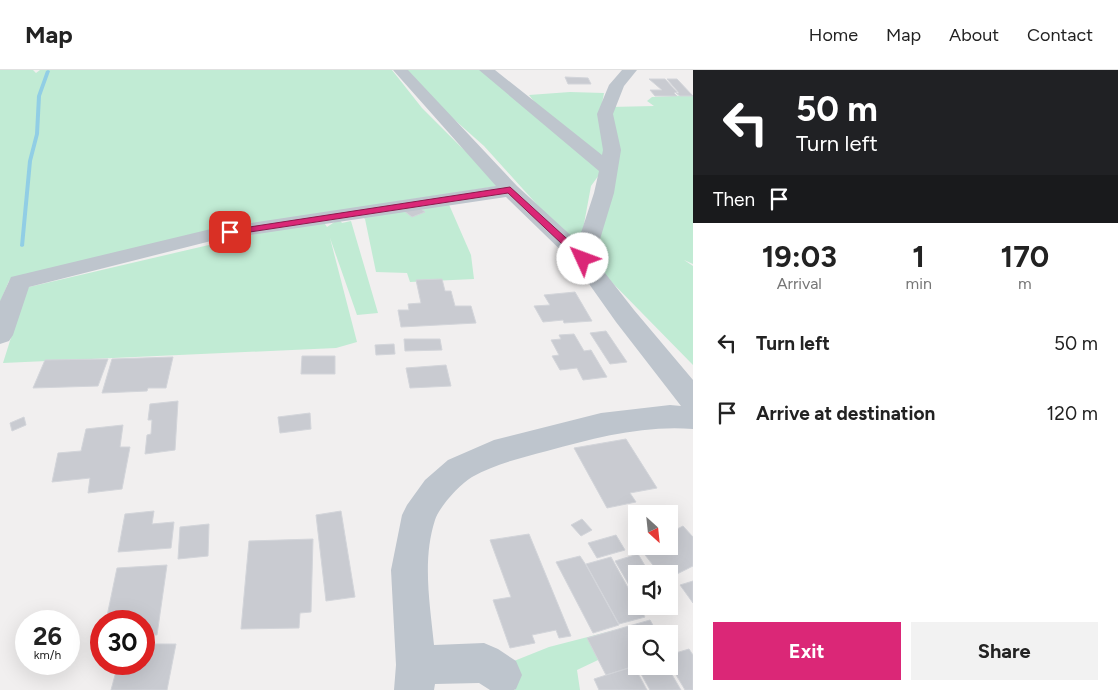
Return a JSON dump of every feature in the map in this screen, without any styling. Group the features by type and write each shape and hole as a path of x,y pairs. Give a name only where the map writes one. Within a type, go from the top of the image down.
{"street":[{"path":"400,70 510,190 583,259 625,316 693,400"},
{"path":"486,70 608,168"},
{"path":"583,259 604,193 612,150 605,114 617,85 630,70"},
{"path":"0,335 19,282 211,235 510,190"},
{"path":"502,675 484,663 415,677 409,570 419,515 436,490 459,470 494,453 577,430 670,416 693,418"}],"green space":[{"path":"0,70 33,70 36,73 40,70 392,70 422,108 460,146 505,185 317,214 25,277 9,281 0,302"},
{"path":"407,70 483,70 604,168 591,186 579,251 484,146 448,114"},
{"path":"570,92 604,93 600,114 606,163 540,109 529,95"},
{"path":"693,95 693,264 684,260 693,266 693,365 590,260 610,107 654,106 647,101 652,97"},
{"path":"447,200 471,255 474,279 410,282 407,273 376,272 365,219 361,216"},
{"path":"339,219 342,223 351,221 378,313 357,315 330,238 357,342 336,348 3,363 26,290 29,287 290,226 323,221 327,227"},
{"path":"628,627 628,646 577,670 580,690 515,690 514,661 549,647"}],"building":[{"path":"565,77 588,78 591,84 568,84"},
{"path":"649,79 665,79 677,92 674,93 677,96 655,96 650,90 662,90"},
{"path":"667,79 677,79 693,96 680,96"},
{"path":"417,206 425,212 412,217 404,211"},
{"path":"442,279 445,291 451,291 455,306 471,306 476,323 401,327 398,310 409,310 408,304 421,303 416,280"},
{"path":"575,292 592,321 564,323 563,320 543,322 534,306 550,305 544,295"},
{"path":"606,331 627,362 610,364 590,333"},
{"path":"574,334 584,351 591,350 607,377 583,380 577,368 560,370 552,356 559,355 551,340 561,339 559,335"},
{"path":"404,339 440,339 442,350 405,351"},
{"path":"394,344 395,354 376,355 375,345"},
{"path":"302,356 335,356 335,374 301,374"},
{"path":"173,357 166,388 148,388 147,391 102,393 112,359"},
{"path":"108,359 98,386 33,388 45,360"},
{"path":"446,365 451,386 410,388 406,368"},
{"path":"178,401 175,450 145,454 147,435 151,434 152,420 148,420 150,404"},
{"path":"310,413 311,429 280,433 278,417"},
{"path":"24,417 26,425 12,431 10,423"},
{"path":"123,425 120,447 130,447 122,489 88,493 90,478 52,482 58,453 81,451 86,429"},
{"path":"626,439 657,488 630,493 636,502 607,508 574,448"},
{"path":"154,511 152,524 174,522 171,548 118,552 125,514"},
{"path":"341,511 355,597 326,601 316,515"},
{"path":"582,519 592,530 581,536 571,525"},
{"path":"209,524 208,556 178,559 180,527"},
{"path":"683,526 693,537 693,566 678,574 678,565 653,565 645,555 678,555 678,528"},
{"path":"529,534 571,636 559,638 556,630 532,635 535,643 510,648 493,600 511,597 490,540"},
{"path":"616,535 625,550 597,558 588,543"},
{"path":"313,539 311,612 300,613 299,628 241,629 249,541"},
{"path":"639,555 645,565 628,565 628,583 615,561"},
{"path":"580,556 619,625 593,633 556,562"},
{"path":"611,557 628,588 628,615 644,615 645,617 619,624 586,564"},
{"path":"167,565 157,635 155,635 155,610 108,610 117,568"},
{"path":"693,581 693,603 680,585"},
{"path":"650,620 653,625 632,625"},
{"path":"628,626 628,668 606,675 587,638"},
{"path":"155,644 176,644 167,690 111,690 115,675 155,675"},
{"path":"689,649 693,655 693,690 685,690 676,675 678,675 678,652"},
{"path":"628,668 628,675 639,675 647,690 599,690 594,679"},
{"path":"642,675 672,675 681,690 650,690"}],"waterway":[{"path":"22,246 30,161 37,134 39,96 48,71"}],"route":[{"path":"230,232 510,190 583,259"}]}
